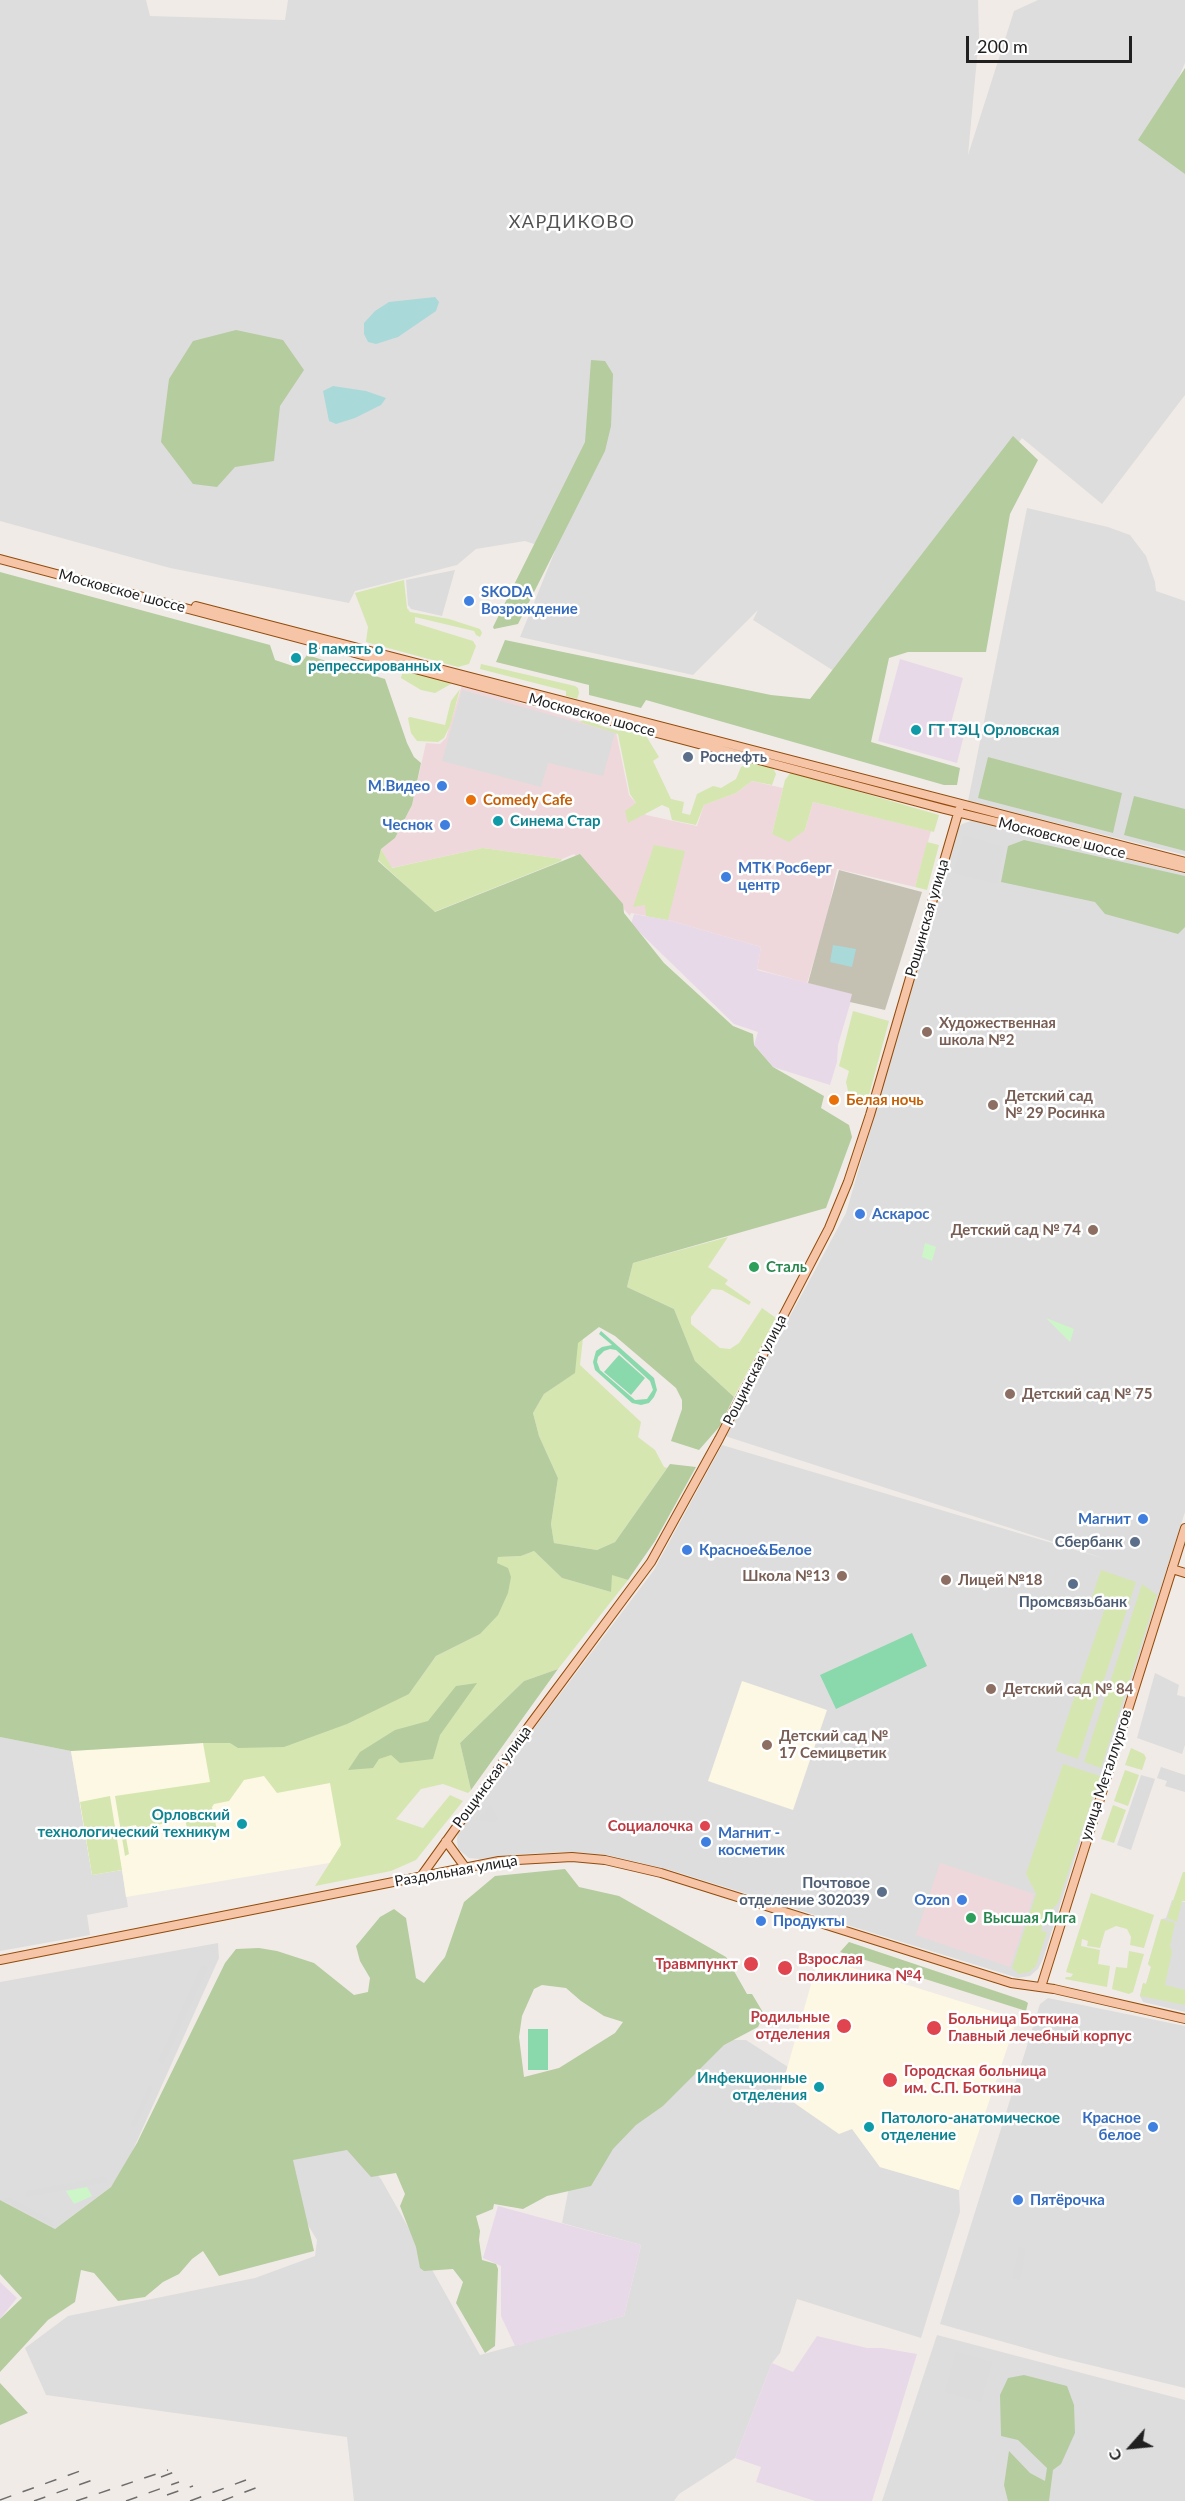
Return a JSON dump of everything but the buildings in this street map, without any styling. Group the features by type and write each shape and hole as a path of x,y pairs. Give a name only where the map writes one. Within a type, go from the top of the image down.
{"main road":[{"name":"Московское шоссе","path":"0,554 1185,862"},
{"name":"Московское шоссе","path":"0,560 958,813 1185,868"},
{"name":"Рощинская улица","path":"422,1875 664,1542 829,1228 848,1182 870,1115 961,803"},
{"name":"улица Металлургов","path":"1041,1987 1185,1528"},
{"path":"1172,1569 1185,1573"},
{"path":"446,1841 465,1867"},
{"name":"Раздольная улица","path":"0,1960 465,1867 513,1860 572,1857 605,1860 661,1873 1011,1983 1041,1987 1185,2019"}],"shaded area":[{"path":"0,0 146,0 150,16 285,20 288,0 978,0 979,37 968,155 1014,11 1038,0 1185,0 1185,63 1154,133 1185,149 1185,395 1102,504 1022,438 845,678 753,620 758,610 693,675 520,637 555,551 525,541 476,549 457,565 355,591 349,603 170,568 0,521"},
{"path":"1027,508 1108,527 1130,535 1146,556 1156,591 1185,601 1185,855 968,801"},
{"path":"455,570 442,616 411,609 408,605 406,580"},
{"path":"900,659 963,678 951,723 966,727 957,763 878,741"},
{"path":"462,685 616,732 629,795 646,815 697,826 704,805 736,793 752,781 783,788 772,834 805,830 813,802 931,831 915,887 837,869 825,926 807,983 757,969 761,947 668,920 631,913 630,916 574,854 562,859 483,848 391,868 381,849 395,838 412,805 426,743 440,744 446,738"},
{"path":"462,690 615,733 603,776 548,763 541,787 442,761"},
{"path":"974,820 1185,872 1185,1512 1043,1959 1038,1969 1030,1976 1018,1978 670,1870 607,1855 573,1852 469,1858 458,1849 457,1840 458,1830 467,1817 654,1570 722,1445 1106,1559 725,1436 846,1213 958,828"},
{"path":"964,835 1004,847 997,884 953,873"},
{"path":"839,870 922,892 885,1010 850,1002 852,994 808,983"},
{"path":"634,914 668,920 761,947 757,970 853,994 838,1045 837,1062 830,1085 773,1067 754,1045 758,1032 734,1024 631,924"},
{"path":"1155,1673 1179,1685 1177,1695 1185,1697 1185,1745 1182,1754 1137,1738"},
{"name":"Детский сад № 17 Семицветик","path":"742,1681 827,1710 793,1810 708,1781"},
{"path":"0,1737 71,1751 92,1874 122,1870 128,1907 87,1915 90,1935 0,1951"},
{"path":"230,1743 238,1748 284,1747 334,1779 347,1860 126,1897 122,1870 92,1875 71,1751"},
{"path":"1161,1767 1185,1775 1185,1792 1165,1786 1167,1781 1157,1778"},
{"path":"1141,1775 1155,1779 1131,1850 1117,1845"},
{"path":"490,1805 498,1819 492,1822 481,1821 479,1818"},
{"path":"940,1863 1034,1894 1010,1967 916,1935"},
{"path":"1172,1900 1185,1902 1185,2012 1143,2002 1140,1996 1143,1983 1146,1984 1151,1967 1148,1964 1162,1919 1166,1918"},
{"path":"218,1943 219,1958 128,2161 111,2187 55,2229 0,2200 0,1982"},
{"name":"Городская больница им. С.П. Боткина","path":"824,1959 1017,2019 959,2190 880,2167 852,2129 839,2134 780,2093 818,1960"},
{"path":"202,1965 208,1967 163,2064 158,2062"},
{"path":"1048,1998 1185,2026 1185,2388 1057,2357 940,2324 1040,2004"},
{"path":"699,2040 746,2040 788,2067 780,2094 852,2128 880,2167 959,2190 960,2212 921,2338 797,2299 780,2353 772,2363 735,2458 679,2494 674,2501 354,2501 347,2437 46,2395 25,2348 68,2316 255,2278 315,2256 317,2240 285,2187 289,2150 339,2135 381,2179 480,2355 624,2316 641,2245 562,2223 580,2131"},
{"path":"149,2086 153,2088 135,2127 131,2125"},
{"path":"106,2176 107,2182 27,2197 26,2191"},
{"path":"8,2197 54,2221 52,2225 5,2201"},
{"path":"498,2206 641,2245 624,2316 515,2346 501,2316 501,2266 483,2258"},
{"path":"1019,2247 1026,2249 1020,2280 1012,2278"},
{"path":"0,2282 17,2298 0,2319"},
{"path":"937,2335 1185,2400 1185,2501 882,2501"},
{"path":"817,2336 867,2348 917,2354 872,2501 815,2501 756,2482 761,2467 735,2458 772,2363 793,2372"},
{"path":"956,2352 992,2362 981,2402 945,2392"}],"green space":[{"path":"1185,68 1185,174 1138,140"},
{"path":"236,330 283,340 304,370 280,406 274,461 235,467 217,487 193,484 161,442 169,379 193,341"},
{"path":"591,360 605,361 613,374 611,426 605,451 518,624 494,629 585,442"},
{"path":"1013,436 1038,460 1010,514 986,652 908,652 889,658 871,742 960,768 957,785 944,785 646,700 641,708 589,695 589,685 496,662 505,640 771,695 810,699"},
{"path":"0,572 270,645 275,660 293,666 300,665 307,655 385,679 407,743 414,757 421,763 412,805 395,838 381,849 378,861 435,912 580,854 623,904 624,913 664,963 733,1026 753,1034 754,1045 773,1067 824,1096 821,1108 849,1125 852,1137 826,1208 633,1263 627,1287 674,1309 695,1361 734,1397 720,1426 699,1450 671,1441 682,1409 682,1400 676,1388 615,1336 599,1327 578,1343 575,1373 544,1394 533,1413 539,1436 558,1478 551,1524 554,1543 597,1550 615,1542 670,1464 696,1467 655,1541 628,1580 612,1575 611,1592 562,1578 534,1551 521,1556 498,1557 497,1563 508,1568 511,1577 508,1593 498,1615 480,1634 436,1656 409,1694 347,1724 284,1747 238,1748 230,1743 203,1743 71,1751 0,1737"},
{"path":"404,580 407,608 410,612 449,619 480,629 482,633 480,637 474,631 415,617 415,623 473,641 476,646 469,664 458,667 366,642 368,627 355,593"},
{"path":"481,664 575,686 579,693 577,699 566,696 566,691 480,669"},
{"path":"407,670 450,681 451,684 435,693 421,690 401,678"},
{"path":"460,689 450,726 444,738 438,742 417,741 411,733 408,718 445,725 451,701"},
{"path":"586,718 601,726 619,731 628,729 643,731 659,757 653,761 671,799 684,802 682,813 690,815 697,794 713,786 721,788 736,779 741,767 751,761 773,768 776,774 772,785 752,781 736,793 704,805 696,825 672,820 669,808 662,805 628,823 625,811 636,803 630,794 618,734 580,722"},
{"path":"988,757 1122,793 1113,833 978,798"},
{"path":"791,772 939,815 934,832 813,802 805,830 789,842 772,834 785,780"},
{"path":"1134,796 1185,809 1185,851 1124,835"},
{"path":"1024,840 1185,876 1185,927 1178,934 1105,914 1095,902 1001,882 1008,846"},
{"path":"927,842 939,845 927,890 915,887"},
{"path":"654,845 685,851 668,920 646,916 645,905 633,907"},
{"path":"483,848 562,859 434,912 378,860 381,849 392,868"},
{"path":"853,1011 889,1021 866,1106 860,1106 848,1091 846,1082 849,1071 839,1066"},
{"path":"728,1237 708,1267 728,1280 725,1284 751,1302 749,1305 722,1290 712,1289 691,1317 691,1324 720,1348 730,1349 739,1343 762,1308 776,1318 734,1397 695,1361 674,1309 627,1287 633,1263"},
{"path":"925,1243 936,1247 932,1261 922,1257"},
{"path":"1046,1318 1074,1329 1070,1342"},
{"path":"601,1331 654,1378 657,1390 649,1403 641,1405 632,1403 595,1370 593,1362 596,1351 612,1345 599,1334","holes":["616,1350 650,1381 653,1390 647,1399 635,1400 600,1370 598,1357 604,1351"]},
{"path":"583,1338 580,1365 641,1422 638,1437 655,1450 664,1467 667,1468 615,1542 597,1550 554,1543 551,1524 558,1478 539,1436 533,1413 544,1394 574,1373 577,1343"},
{"path":"619,1355 645,1378 631,1395 604,1372"},
{"path":"534,1551 562,1578 611,1592 611,1574 628,1580 558,1669 524,1681 460,1743 471,1790 468,1793 443,1784 421,1789 396,1819 423,1828 450,1795 463,1801 416,1860 391,1871 315,1886 341,1845 330,1783 277,1793 264,1776 244,1780 229,1801 214,1804 212,1807 217,1830 189,1837 185,1819 137,1829 136,1825 124,1827 129,1854 125,1856 115,1796 210,1782 203,1743 230,1743 409,1694 436,1656 480,1634 498,1557 521,1556"},
{"path":"1101,1570 1136,1582 1078,1759 1056,1751 1105,1608 1090,1603"},
{"path":"1142,1584 1157,1595 1101,1768 1084,1762"},
{"path":"912,1633 927,1666 836,1709 820,1675"},
{"path":"558,1669 471,1790 460,1743 524,1681"},
{"path":"477,1683 440,1735 433,1759 400,1763 391,1755 379,1759 373,1768 348,1770 360,1752 395,1730 428,1721 456,1686"},
{"path":"1131,1748 1144,1754 1146,1758 1142,1770 1125,1765"},
{"path":"1063,1764 1100,1776 1058,1903 1044,1918 1041,1931 1047,1932 1036,1966 1029,1972 1019,1974 1012,1968 1036,1894 1026,1874"},
{"path":"1125,1770 1139,1775 1128,1806 1114,1801"},
{"path":"110,1796 122,1870 92,1875 80,1802"},
{"path":"1113,1805 1126,1810 1114,1843 1101,1839"},
{"path":"565,1869 579,1887 619,1896 726,1957 747,1994 752,1994 764,2014 758,2027 724,2045 663,2106 636,2125 613,2149 591,2186 547,2196 523,2209 494,2204 493,2209 476,2216 480,2231 482,2260 496,2264 498,2269 495,2346 485,2353 456,2303 463,2282 453,2269 424,2271 420,2268 416,2247 400,2206 405,2194 396,2173 371,2177 347,2150 293,2160 314,2251 219,2276 203,2251 192,2259 179,2274 163,2282 145,2297 118,2301 94,2273 81,2270 75,2302 48,2320 0,2372 0,2319 22,2298 0,2274 0,2200 55,2229 111,2187 137,2143 225,1963 236,1949 259,1948 277,1951 314,1963 354,1995 368,1992 370,1978 360,1961 356,1946 380,1917 394,1909 406,1918 416,1978 424,1983 445,1957 464,1902 495,1876","holes":["542,1985 566,1988 604,2016 623,2022 615,2033 559,2068 524,2077 519,2037 522,2016 534,1989"]},
{"path":"1183,1872 1185,1872 1185,1901 1182,1901 1177,1922 1167,1918"},
{"path":"1091,1893 1154,1915 1144,1948 1130,1945 1131,1937 1127,1929 1116,1926 1105,1931 1100,1948 1087,1946 1088,1941 1082,1939 1081,1946 1100,1950 1098,1964 1110,1966 1107,1987 1065,1979 1073,1974 1066,1972"},
{"path":"1161,1919 1175,1923 1165,1985 1185,1990 1185,2005 1140,1996 1143,1983 1146,1984 1151,1967 1148,1964"},
{"path":"849,1942 1025,2001 1028,2003 1026,2011 840,1952"},
{"path":"1129,1951 1144,1954 1133,1992 1129,1994 1112,1989 1116,1967 1127,1968"},
{"path":"528,2029 548,2029 548,2070 528,2070"},
{"path":"87,2187 92,2196 74,2204 66,2191"},
{"path":"1024,2375 1067,2386 1074,2405 1075,2433 1061,2464 1053,2470 1049,2501 1008,2501 1004,2485 1009,2451 1030,2473 1045,2481 1047,2468 1018,2440 1001,2436 1000,2395 1008,2378"},
{"path":"0,2383 28,2413 0,2425"}],"water":[{"path":"435,297 439,302 436,311 398,337 376,344 368,342 364,334 364,323 375,311 389,302"},
{"path":"333,386 366,391 386,398 381,405 355,418 336,424 329,421 323,391"},
{"path":"833,945 856,949 852,967 830,962"}],"railway":[{"path":"161,2477 182,2469"},
{"path":"76,2501 168,2470"},
{"path":"0,2500 80,2471"},
{"path":"34,2501 101,2477"},
{"path":"190,2501 246,2480"},
{"path":"126,2501 179,2482"},
{"path":"167,2495 193,2486"},
{"path":"222,2501 258,2487"}],"place":[{"name":"SKODA Возрождение","path":"469,601"},
{"name":"В память о репрессированных","path":"296,658"},
{"name":"ГТ ТЭЦ Орловская","path":"916,730"},
{"name":"Роснефть","path":"688,757"},
{"name":"М.Видео","path":"442,786"},
{"name":"Comedy Cafe","path":"471,800"},
{"name":"Синема Стар","path":"498,821"},
{"name":"Чеснок","path":"445,825"},
{"name":"МТК Росберг центр","path":"726,877"},
{"name":"Художественная школа №2","path":"927,1032"},
{"name":"Белая ночь","path":"834,1100"},
{"name":"Детский сад № 29 Росинка","path":"993,1105"},
{"name":"Аскарос","path":"860,1214"},
{"name":"Детский сад № 74","path":"1093,1230"},
{"name":"Сталь","path":"754,1267"},
{"name":"Детский сад № 75","path":"1010,1394"},
{"name":"Магнит","path":"1143,1519"},
{"name":"Сбербанк","path":"1135,1542"},
{"name":"Красное&Белое","path":"687,1550"},
{"name":"Школа №13","path":"842,1576"},
{"name":"Лицей №18","path":"946,1580"},
{"name":"Промсвязьбанк","path":"1073,1584"},
{"name":"Детский сад № 84","path":"991,1689"},
{"name":"Детский сад № 17 Семицветик","path":"767,1745"},
{"name":"Орловский технологический техникум","path":"242,1824"},
{"name":"Социалочка","path":"705,1826"},
{"name":"Магнит - косметик","path":"706,1842"},
{"name":"Почтовое отделение 302039","path":"882,1892"},
{"name":"Ozon","path":"962,1900"},
{"name":"Высшая Лига","path":"971,1918"},
{"name":"Продукты","path":"761,1921"},
{"name":"Травмпункт","path":"751,1964"},
{"name":"Взрослая поликлиника №4","path":"785,1968"},
{"name":"Родильные отделения","path":"844,2026"},
{"name":"Больница Боткина Главный лечебный корпус","path":"934,2028"},
{"name":"Городская больница им. С.П. Боткина","path":"890,2080"},
{"name":"Инфекционные отделения","path":"819,2087"},
{"name":"Патолого-анатомическое отделение","path":"869,2127"},
{"name":"Красное белое","path":"1153,2127"},
{"name":"Пятёрочка","path":"1018,2200"}],"district":[{"name":"ХАРДИКОВО","path":"572,222"}]}
